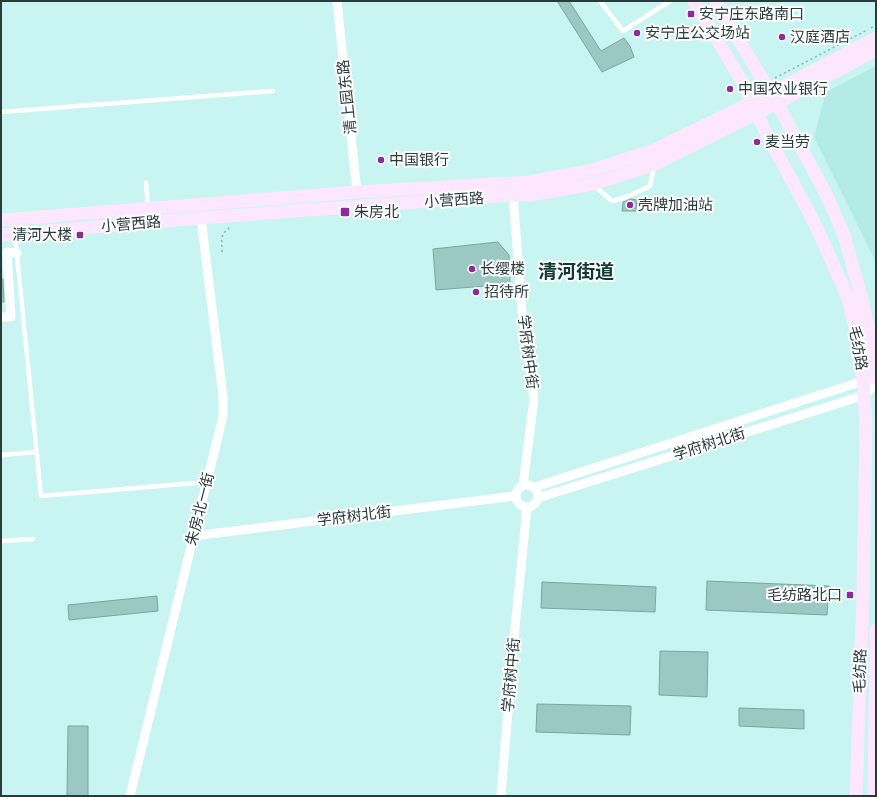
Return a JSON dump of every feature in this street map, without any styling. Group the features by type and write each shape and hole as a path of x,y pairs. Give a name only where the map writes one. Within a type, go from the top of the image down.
{"main road":[{"name":"毛纺路","path":"694,1 743,83 764,129 812,218 848,298 857,336 873,381"},
{"name":"毛纺路","path":"715,1 774,98 826,194 844,235 863,302 870,335 873,381 864,395 866,425 863,595 856,796"},
{"name":"小营西路","path":"774,98 876,38"},
{"name":"小营西路","path":"1,234 201,218 530,195 593,184 655,164 754,108 876,50"},
{"name":"小营西路","path":"7,220 357,192 529,182 589,171 652,151 754,108"},
{"name":"毛纺路","path":"874,796 876,630"}],"street":[{"name":"清上园东路","path":"337,1 357,192"},
{"name":"学府树中街","path":"513,195 522,311 534,399 523,484"},
{"name":"朱房北一街","path":"130,796 223,416 223,396 201,218"},
{"path":"1,317 11,317 4,261 7,252 17,253"},
{"name":"学府树北街","path":"535,487 873,381"},
{"name":"学府树北街","path":"538,498 864,395"},
{"path":"523,484 529,484 535,487 538,492 538,498 533,506 522,506 518,503 515,496 517,490 523,484"},
{"name":"学府树北街","path":"193,536 515,496"},
{"name":"学府树中街","path":"501,796 514,638 527,507"}],"lane":[{"path":"600,1 623,31 670,1"},
{"path":"1,112 273,91"},
{"path":"593,184 612,200 629,196 650,186 655,164"},
{"path":"146,183 148,209"},
{"path":"7,220 15,233 41,496 207,482"},
{"path":"1,455 36,452"},
{"path":"1,542 33,539"}],"path":[{"path":"222,252 222,235 231,226"}],"shaded area":[{"path":"876,66 876,268 873,256 814,137 826,92"}],"building":[{"path":"557,1 569,1 601,51 624,38 630,46 634,57 602,72"},
{"name":"壳牌加油站","path":"631,199 637,200 636,211 622,211 623,202"},
{"name":"长缨楼","path":"498,242 509,255 510,284 436,290 433,249"},
{"path":"1,279 3,279 4,302 1,302"},
{"path":"707,581 829,586 827,615 706,610"},
{"path":"542,582 656,587 655,612 541,608"},
{"path":"157,596 158,611 69,620 68,605"},
{"path":"660,651 708,652 707,697 659,695"},
{"path":"537,704 631,706 630,735 536,732"},
{"path":"739,708 804,710 804,729 739,726"},
{"path":"68,726 88,726 88,796 67,796"}],"place":[{"name":"安宁庄东路南口","path":"691,14"},
{"name":"安宁庄公交场站","path":"637,33"},
{"name":"汉庭酒店","path":"782,37"},
{"name":"中国农业银行","path":"730,89"},
{"name":"麦当劳","path":"757,142"},
{"name":"中国银行","path":"381,160"},
{"name":"壳牌加油站","path":"630,205"},
{"name":"朱房北","path":"345,212"},
{"name":"清河大楼","path":"80,235"},
{"name":"长缨楼","path":"472,269"},
{"name":"招待所","path":"476,292"},
{"name":"毛纺路北口","path":"850,595"}],"district":[{"name":"清河街道","path":"576,271"}]}
